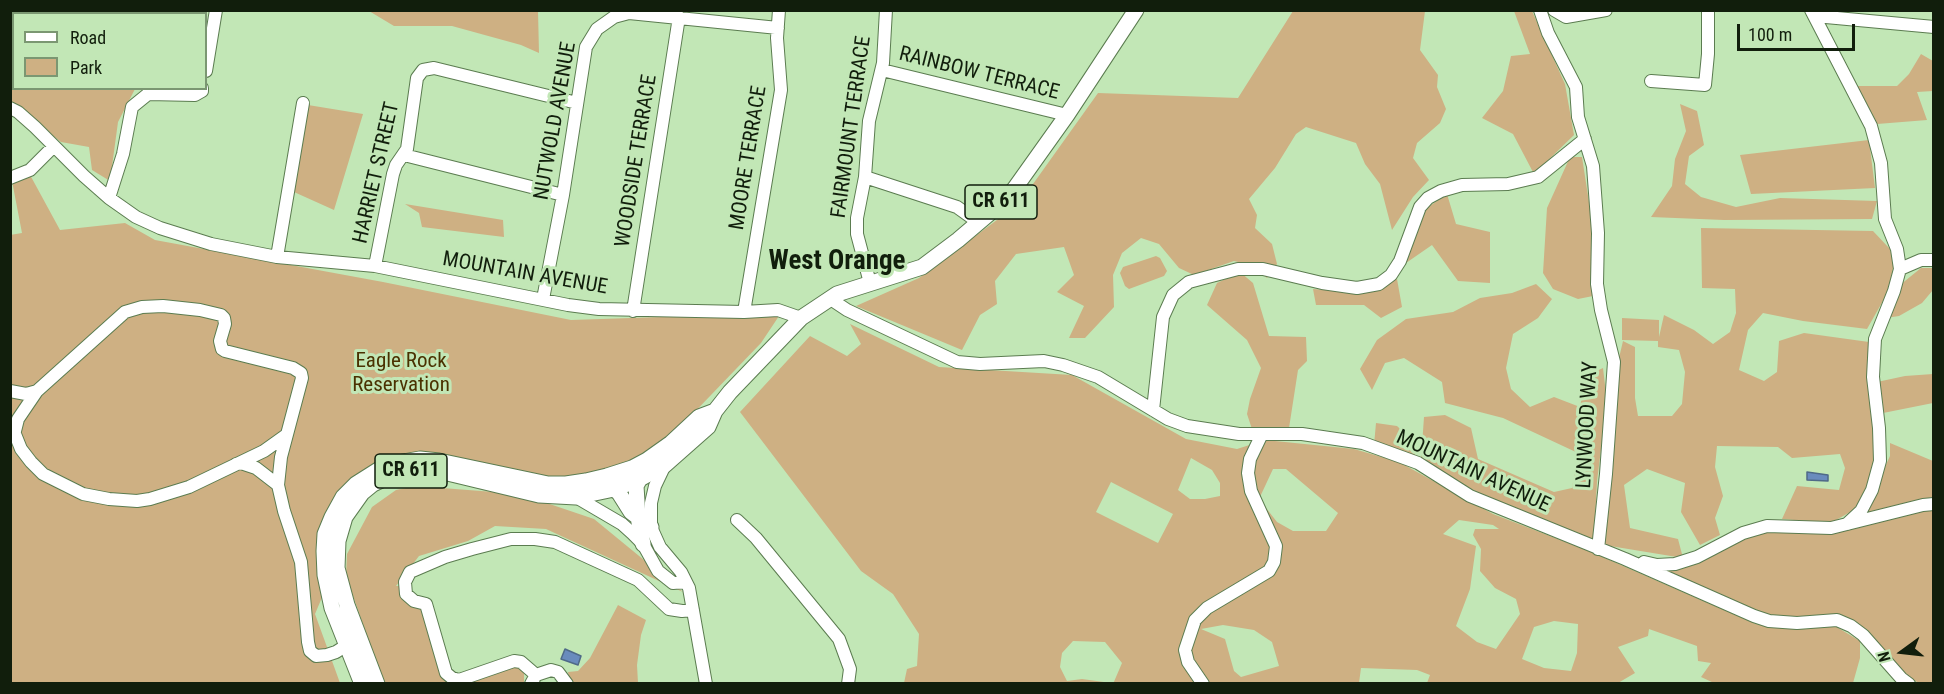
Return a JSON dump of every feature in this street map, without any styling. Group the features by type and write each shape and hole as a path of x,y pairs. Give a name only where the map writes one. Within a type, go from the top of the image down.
{"main road":[{"name":"CR 611","path":"362,684 338,568 338,541 345,517 362,493 373,484 396,473 435,470 539,495 576,497 614,489 638,480 665,465 708,427 715,411 730,392 801,318 829,298 922,267 1005,200 1067,115 1131,11"},
{"name":"CR 611","path":"377,684 353,639 332,608 325,575 324,551 326,534 332,517 343,498 369,474 386,465 420,459 540,483 566,484 607,476 632,468 659,452 699,417 715,411"},
{"path":"645,547 638,517 638,480 647,468 675,449 688,436 696,421"},
{"path":"566,484 580,488 614,489 631,512 651,527"},
{"path":"353,639 371,684"}],"street":[{"path":"207,65 216,10"},
{"name":"MOORE TERRACE","path":"744,312 782,90 777,38 779,10"},
{"name":"FAIRMOUNT TERRACE","path":"870,283 857,234 856,218 865,177 869,121 882,70 886,10"},
{"name":"LYNWOOD WAY","path":"1540,10 1548,33 1576,87 1578,117 1593,166 1598,233 1597,284 1614,362 1598,549"},
{"path":"1554,10 1566,17 1606,10"},
{"path":"1651,81 1705,85 1708,10"},
{"name":"NUTWOLD AVENUE","path":"543,299 563,195 586,47 590,37 605,22 629,13 778,28"},
{"path":"1813,13 1934,27"},
{"path":"1813,13 1871,126 1881,163 1885,219 1897,249 1900,269 1875,339 1873,376 1880,461 1872,490 1861,511 1844,526"},
{"name":"WOODSIDE TERRACE","path":"633,311 679,17"},
{"name":"HARRIET STREET","path":"375,266 393,174 396,165 404,155 409,139 417,78 420,73 428,68 577,104"},
{"name":"RAINBOW TERRACE","path":"882,70 1067,115"},
{"path":"110,198 123,154 130,111 136,103 148,94 195,95 202,90"},
{"path":"277,257 303,104"},
{"name":"MOUNTAIN AVENUE","path":"10,108 27,120 110,198 136,217 160,228 212,244 277,257 375,266 598,309 744,312 778,310 801,318"},
{"path":"1153,410 1163,316 1173,295 1189,282 1221,273 1263,269 1322,283 1357,288 1379,284 1391,275 1400,261 1420,207 1428,198 1441,190 1462,185 1508,184 1538,177 1585,139"},
{"path":"10,178 30,170 54,146"},
{"path":"404,155 563,195"},
{"path":"865,177 957,207 978,222"},
{"path":"1897,249 1927,260"},
{"path":"1900,269 1927,260"},
{"name":"MOUNTAIN AVENUE","path":"829,298 847,310 957,362 980,364 1044,361 1063,365 1098,377 1168,419 1187,426 1239,434 1302,434 1363,443 1418,463 1470,496 1769,621 1837,620 1851,626 1863,635 1901,678 1910,684"},
{"path":"285,436 269,448 189,487 136,501 83,494 43,474 21,449 13,427 37,391 125,312 142,307 163,306 222,315 224,318 220,341 222,349 293,368 301,374 302,378 285,436 278,485 301,562 308,642 310,651 316,656 336,652 353,639"},
{"path":"10,391 26,394 37,391"},
{"path":"1203,684 1188,662 1185,650 1195,620 1207,608 1269,571 1274,562 1276,546 1251,491 1248,473 1250,459 1262,434"},
{"path":"236,464 241,463 256,468 278,485"},
{"path":"665,465 654,486 651,527 660,547 681,572 689,588 706,684"},
{"path":"576,497 622,524 664,568 685,582"},
{"path":"1625,560 1657,565 1675,564 1697,557 1743,533 1767,526 1831,528 1934,504"},
{"path":"737,520 756,538 839,639 850,669 848,684"},
{"path":"567,684 558,672 543,671 534,679 521,662 514,660 459,680 452,678 446,673 426,604 414,601 406,594 405,582 410,572 445,556 482,546 519,538 535,539 555,542 638,580 669,609 693,610"}],"green space":[{"path":"369,11 538,11 539,53 521,45 452,26 394,26"},
{"path":"1293,11 1425,11 1420,50 1438,75 1437,87 1446,109 1440,123 1417,143 1413,158 1429,180 1413,197 1392,230 1380,184 1365,164 1356,143 1306,127 1296,134 1275,168 1249,199 1257,215 1255,228 1272,244 1277,264 1267,278 1251,265 1234,261 1194,275 1179,268 1159,244 1141,238 1122,253 1113,275 1114,307 1085,338 1069,338 1084,306 1057,292 1074,275 1064,247 1016,254 995,281 997,304 980,315 962,350 856,306 919,278 1005,214 1033,184 1098,93 1238,98"},
{"path":"1514,11 1532,11 1565,84 1574,135 1534,174 1513,134 1482,118 1503,91 1511,56 1530,54"},
{"path":"1921,54 1933,61 1933,91 1917,92 1927,120 1877,124 1853,86 1897,86 1909,74"},
{"path":"10,87 12,90 134,90 118,122 110,181 92,170 89,147 61,142 11,103"},
{"path":"1680,104 1697,111 1704,145 1689,156 1685,184 1701,197 1736,207 1780,198 1877,201 1872,219 1724,220 1651,217 1672,186 1675,159 1686,131"},
{"path":"308,105 363,114 334,210 294,192"},
{"path":"1869,140 1875,188 1751,194 1740,155"},
{"path":"1570,157 1582,157 1591,215 1593,296 1578,299 1553,289 1543,273 1547,208"},
{"name":"Eagle Rock Reservation","path":"29,173 60,230 125,223 155,240 383,282 571,320 781,313 761,343 661,447 601,473 555,480 362,472 315,614 340,683 11,683 10,235 22,233 12,181"},
{"path":"1447,194 1456,224 1490,232 1490,283 1458,281 1432,245 1406,263 1424,210"},
{"path":"405,204 503,220 504,237 422,227 419,213"},
{"path":"1701,228 1873,231 1890,249 1894,264 1888,292 1867,329 1803,321 1763,313 1748,330 1739,370 1764,381 1777,372 1779,341 1804,333 1869,342 1869,377 1877,463 1857,508 1831,523 1782,519 1797,486 1839,490 1845,468 1840,454 1792,458 1778,447 1717,446 1715,467 1723,496 1715,518 1720,535 1700,545 1681,512 1685,483 1647,469 1624,485 1630,528 1678,539 1683,558 1604,545 1619,358 1623,341 1635,347 1635,398 1638,416 1672,416 1682,404 1685,372 1679,350 1658,347 1658,341 1622,340 1622,318 1659,320 1659,337 1664,315 1694,330 1713,344 1730,332 1736,313 1735,289 1702,288"},
{"path":"1156,256 1160,258 1167,271 1164,276 1129,289 1125,286 1120,273 1123,267"},
{"path":"1921,268 1933,268 1933,290 1922,303 1899,316 1886,318 1900,285"},
{"path":"1240,272 1253,283 1269,336 1306,337 1307,361 1298,370 1289,428 1252,429 1247,414 1261,368 1247,340 1207,305 1217,283"},
{"path":"1397,279 1402,307 1381,318 1364,305 1316,305 1313,289 1352,292 1380,288"},
{"path":"1536,284 1552,299 1538,318 1513,334 1506,368 1511,389 1530,407 1554,397 1580,407 1586,376 1603,368 1607,402 1597,481 1594,542 1511,509 1452,479 1421,460 1424,417 1445,415 1471,428 1478,459 1554,492 1572,488 1578,453 1503,418 1445,403 1442,382 1404,358 1385,363 1372,390 1360,369 1377,340 1406,319 1453,312 1480,298 1512,293"},
{"path":"850,324 939,367 1072,375 1186,439 1237,449 1265,440 1354,449 1399,462 1493,514 1589,551 1756,624 1781,628 1835,626 1860,641 1860,658 1853,683 1714,683 1701,677 1711,663 1698,661 1697,646 1649,629 1648,636 1618,647 1635,673 1618,683 1427,683 1430,675 1417,670 1361,668 1359,683 1113,684 1122,663 1105,642 1073,641 1062,653 1060,667 1067,681 1082,679 1111,683 904,683 907,669 917,666 919,634 893,594 861,571 740,412 810,336 847,356 861,344","holes":["1191,458 1212,470 1220,483 1220,496 1205,499 1190,499 1178,490","1273,469 1286,469 1338,513 1326,531 1293,531 1277,522 1259,499","1111,482 1173,514 1158,543 1096,512","1459,520 1493,525 1499,529 1475,529 1473,535 1481,549 1480,571 1495,588 1516,599 1520,614 1496,649 1477,642 1456,626 1470,589 1476,546 1443,534","1554,621 1578,624 1577,653 1571,671 1544,668 1522,659 1534,627","1223,625 1254,630 1272,642 1279,666 1241,677 1234,671 1225,639 1201,629"]},
{"path":"1933,374 1933,403 1883,413 1877,382 1905,376"},
{"path":"1376,423 1397,426 1416,444 1415,456 1374,445"},
{"path":"1890,443 1933,461 1933,497 1863,514 1890,456"},
{"path":"416,486 520,494 594,519 683,592 546,529 495,526 468,541 419,556 396,586 401,586 422,608 453,681 508,666 520,668 524,673 524,683 384,684 346,576 347,554 372,507 396,490"},
{"path":"1933,510 1933,683 1919,683 1904,675 1855,624 1773,618 1665,570 1733,541 1767,531 1831,534 1915,512"},
{"path":"618,605 646,620 641,635 637,665 638,683 570,683 568,672 578,671 590,658"}],"water":[{"path":"1807,472 1828,475 1828,481 1807,480"},
{"path":"565,649 581,656 578,665 561,659"}],"district":[{"name":"West Orange","path":"837,262"}]}
